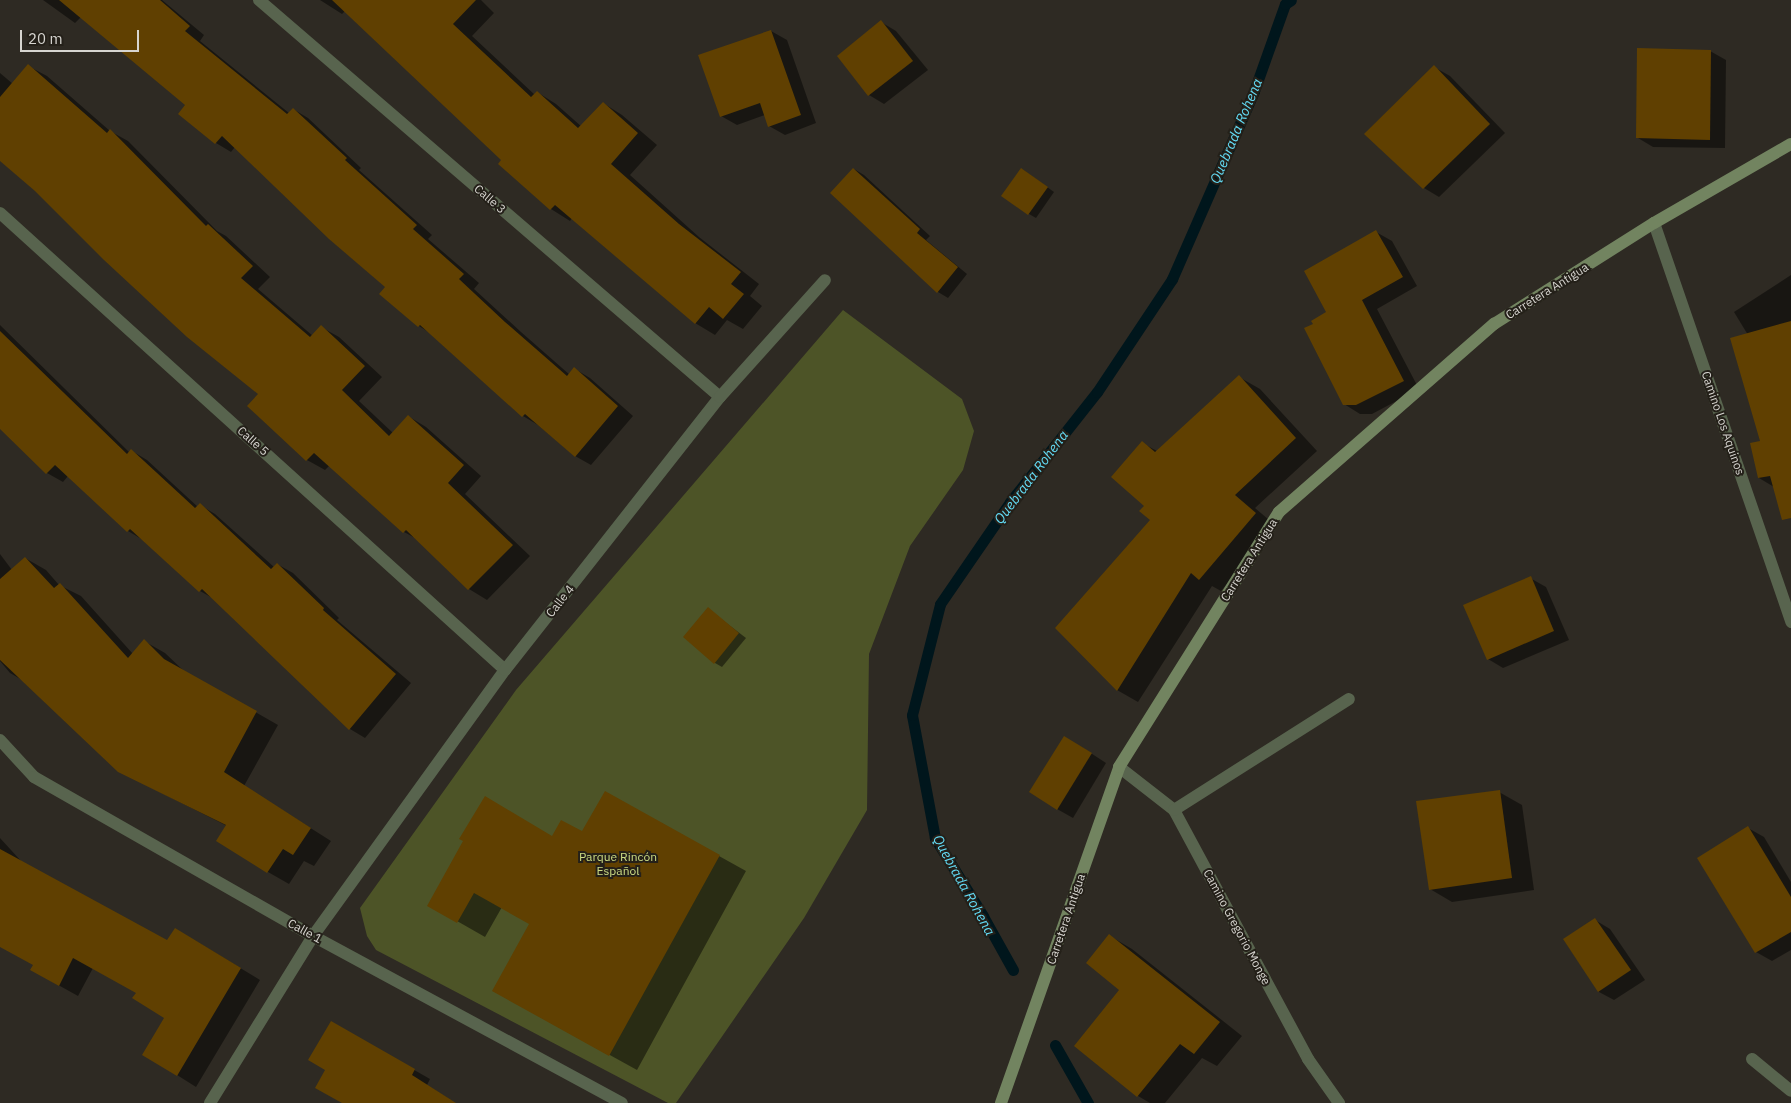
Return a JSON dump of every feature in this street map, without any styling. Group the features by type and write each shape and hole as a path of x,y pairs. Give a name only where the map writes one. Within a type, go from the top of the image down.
{"street":[{"name":"Calle 3","path":"259,0 720,397"},
{"name":"Carretera Antigua","path":"1001,1103 1119,767 1279,512 1494,324 1654,223 1791,144"},
{"name":"Calle 5","path":"0,213 505,670"},
{"name":"Camino Los Aquinos","path":"1654,223 1791,622"},
{"name":"Calle 4","path":"210,1103 313,936 505,670 720,397 825,280"},
{"path":"1174,810 1349,699"},
{"name":"Calle 1","path":"0,740 34,777 313,936 622,1103"},
{"name":"Camino Gregorio Monge","path":"1119,767 1174,810 1308,1059 1339,1103"},
{"path":"1752,1059 1791,1091"}],"green space":[{"name":"Parque Rincón Español","path":"843,310 962,399 974,431 963,470 910,546 869,654 867,810 804,918 676,1103 668,1103 376,950 367,936 360,908 516,690"}],"building":[{"path":"59,0 160,0 190,26 185,31 287,114 293,108 347,158 345,160 417,225 413,229 464,274 459,279 505,322 567,376 574,367 618,406 575,457 525,414 522,417 420,325 418,327 379,294 385,287 329,239 222,136 215,144 178,114 185,105"},
{"path":"332,0 476,0 453,24 531,97 537,91 578,128 603,102 638,133 611,164 679,224 741,272 731,284 744,294 723,319 709,307 695,324 555,205 550,210 498,164 501,160"},
{"path":"881,20 913,61 868,96 837,56"},
{"path":"771,30 801,115 768,127 760,103 720,117 698,55"},
{"path":"1637,48 1711,50 1710,140 1636,138"},
{"path":"28,64 107,133 110,129 206,226 208,224 253,266 241,278 310,337 321,325 365,366 342,390 389,436 408,415 464,465 448,483 513,545 468,590 406,530 403,533 314,453 306,461 247,406 258,394 187,337 104,260 35,191 0,161 0,97"},
{"path":"1434,65 1490,124 1423,189 1364,134"},
{"path":"853,168 920,229 917,233 958,267 937,293 830,193"},
{"path":"1021,168 1048,187 1028,215 1001,196"},
{"path":"1376,230 1403,277 1362,300 1404,381 1356,405 1343,405 1304,328 1313,324 1311,321 1326,312 1304,271"},
{"path":"1791,321 1791,518 1782,520 1770,476 1758,478 1750,443 1760,441 1730,338"},
{"path":"0,331 127,454 131,449 195,508 200,503 271,569 277,563 324,608 323,610 396,674 349,730 202,589 199,592 130,529 127,532 55,465 46,474 0,429"},
{"path":"1239,375 1296,438 1235,495 1256,513 1199,580 1191,573 1117,691 1055,628 1150,520 1139,511 1144,506 1111,477 1142,441 1155,452"},
{"path":"25,557 54,588 60,583 128,658 144,639 164,659 257,711 224,772 311,828 293,855 283,849 267,873 216,841 226,825 118,772 0,660 0,579"},
{"path":"1531,576 1554,631 1487,660 1463,605"},
{"path":"708,607 739,633 714,664 683,637"},
{"path":"1064,736 1092,753 1057,810 1029,792"},
{"path":"1500,790 1512,878 1429,890 1416,801"},
{"path":"605,791 720,855 609,1056 492,991 529,924 474,893 457,923 427,906 463,841 459,839 485,796 552,836 561,820 582,831"},
{"path":"1748,826 1791,897 1791,932 1755,953 1697,858"},
{"path":"0,849 167,940 175,928 241,968 177,1076 142,1055 164,1018 132,998 136,993 73,958 59,986 30,970 33,965 0,947"},
{"path":"1595,918 1631,970 1598,992 1563,939"},
{"path":"1109,934 1220,1022 1194,1054 1180,1044 1137,1097 1074,1046 1119,990 1086,963"},
{"path":"331,1021 415,1069 412,1075 456,1103 342,1103 315,1088 325,1070 308,1060"}],"waterway":[{"name":"Quebrada Rohena","path":"1013,970 983,916 935,838 912,715 940,604 1010,502 1097,392 1172,279 1254,91 1285,4 1291,0"},
{"name":"Quebrada Rohena","path":"1055,1045 1088,1103"}]}
